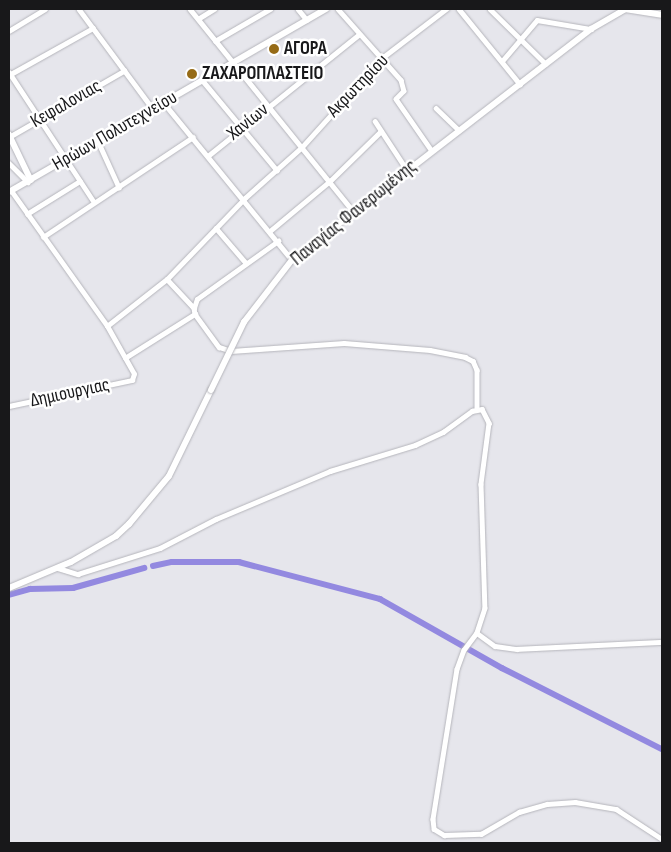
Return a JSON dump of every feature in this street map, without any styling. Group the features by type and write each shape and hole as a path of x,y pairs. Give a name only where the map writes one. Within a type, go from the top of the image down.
{"main road":[{"name":"Παναγίας Φανερωμένης","path":"9,588 58,568 116,536 139,514 169,476 244,322 292,260 353,211 591,30 624,9 662,15"}],"street":[{"path":"9,31 36,11 46,9"},
{"path":"79,9 153,109"},
{"path":"190,9 353,211"},
{"path":"198,19 214,9"},
{"path":"215,41 270,9"},
{"path":"298,9 307,20"},
{"name":"Ηρώων Πολυτεχνείου","path":"10,192 326,9"},
{"path":"338,9 402,83 404,91 396,99 432,151"},
{"name":"Ακρωτηρίου","path":"107,326 167,279 245,198 302,147 382,58 446,9"},
{"path":"459,9 503,60 520,84"},
{"path":"490,9 546,64"},
{"path":"503,60 519,39 534,23 542,18 591,30"},
{"path":"93,28 9,74 94,202"},
{"name":"Χανίων","path":"209,155 242,126 358,34"},
{"name":"Κεφαλονιας","path":"9,136 124,71"},
{"path":"202,81 242,126 277,170"},
{"path":"164,103 245,198 292,260"},
{"path":"436,108 459,130"},
{"path":"375,121 407,170"},
{"path":"270,231 330,181 381,131"},
{"path":"9,136 29,181"},
{"path":"43,237 193,137"},
{"path":"98,141 119,187"},
{"path":"9,163 29,181"},
{"path":"27,214 80,181"},
{"path":"10,192 107,326 125,358 195,314"},
{"path":"216,228 246,263"},
{"path":"278,241 197,299 194,308 195,314 219,346 231,351 360,343 430,350 465,357 473,361 477,370 477,409"},
{"path":"167,279 194,308"},
{"name":"Δημιουργιας","path":"9,406 132,380 134,374 125,358"},
{"path":"58,568 78,574 168,545 216,519 330,471 415,445 443,432 477,409"},
{"path":"477,409 487,412 489,423 481,484 485,608 478,633 464,650 457,670 443,746 433,819 434,829 444,835 481,834 519,812 548,804 575,802 616,809 662,839"},
{"path":"478,633 495,646 517,650 662,642"}],"waterway":[{"path":"153,566 172,562 239,562 380,599 502,668 662,749"},
{"path":"9,595 30,589 73,588 144,568"}],"place":[{"name":"ΑΓΟΡΑ","path":"274,49"},
{"name":"ΖΑΧΑΡΟΠΛΑΣΤΕΙΟ","path":"192,74"}]}
